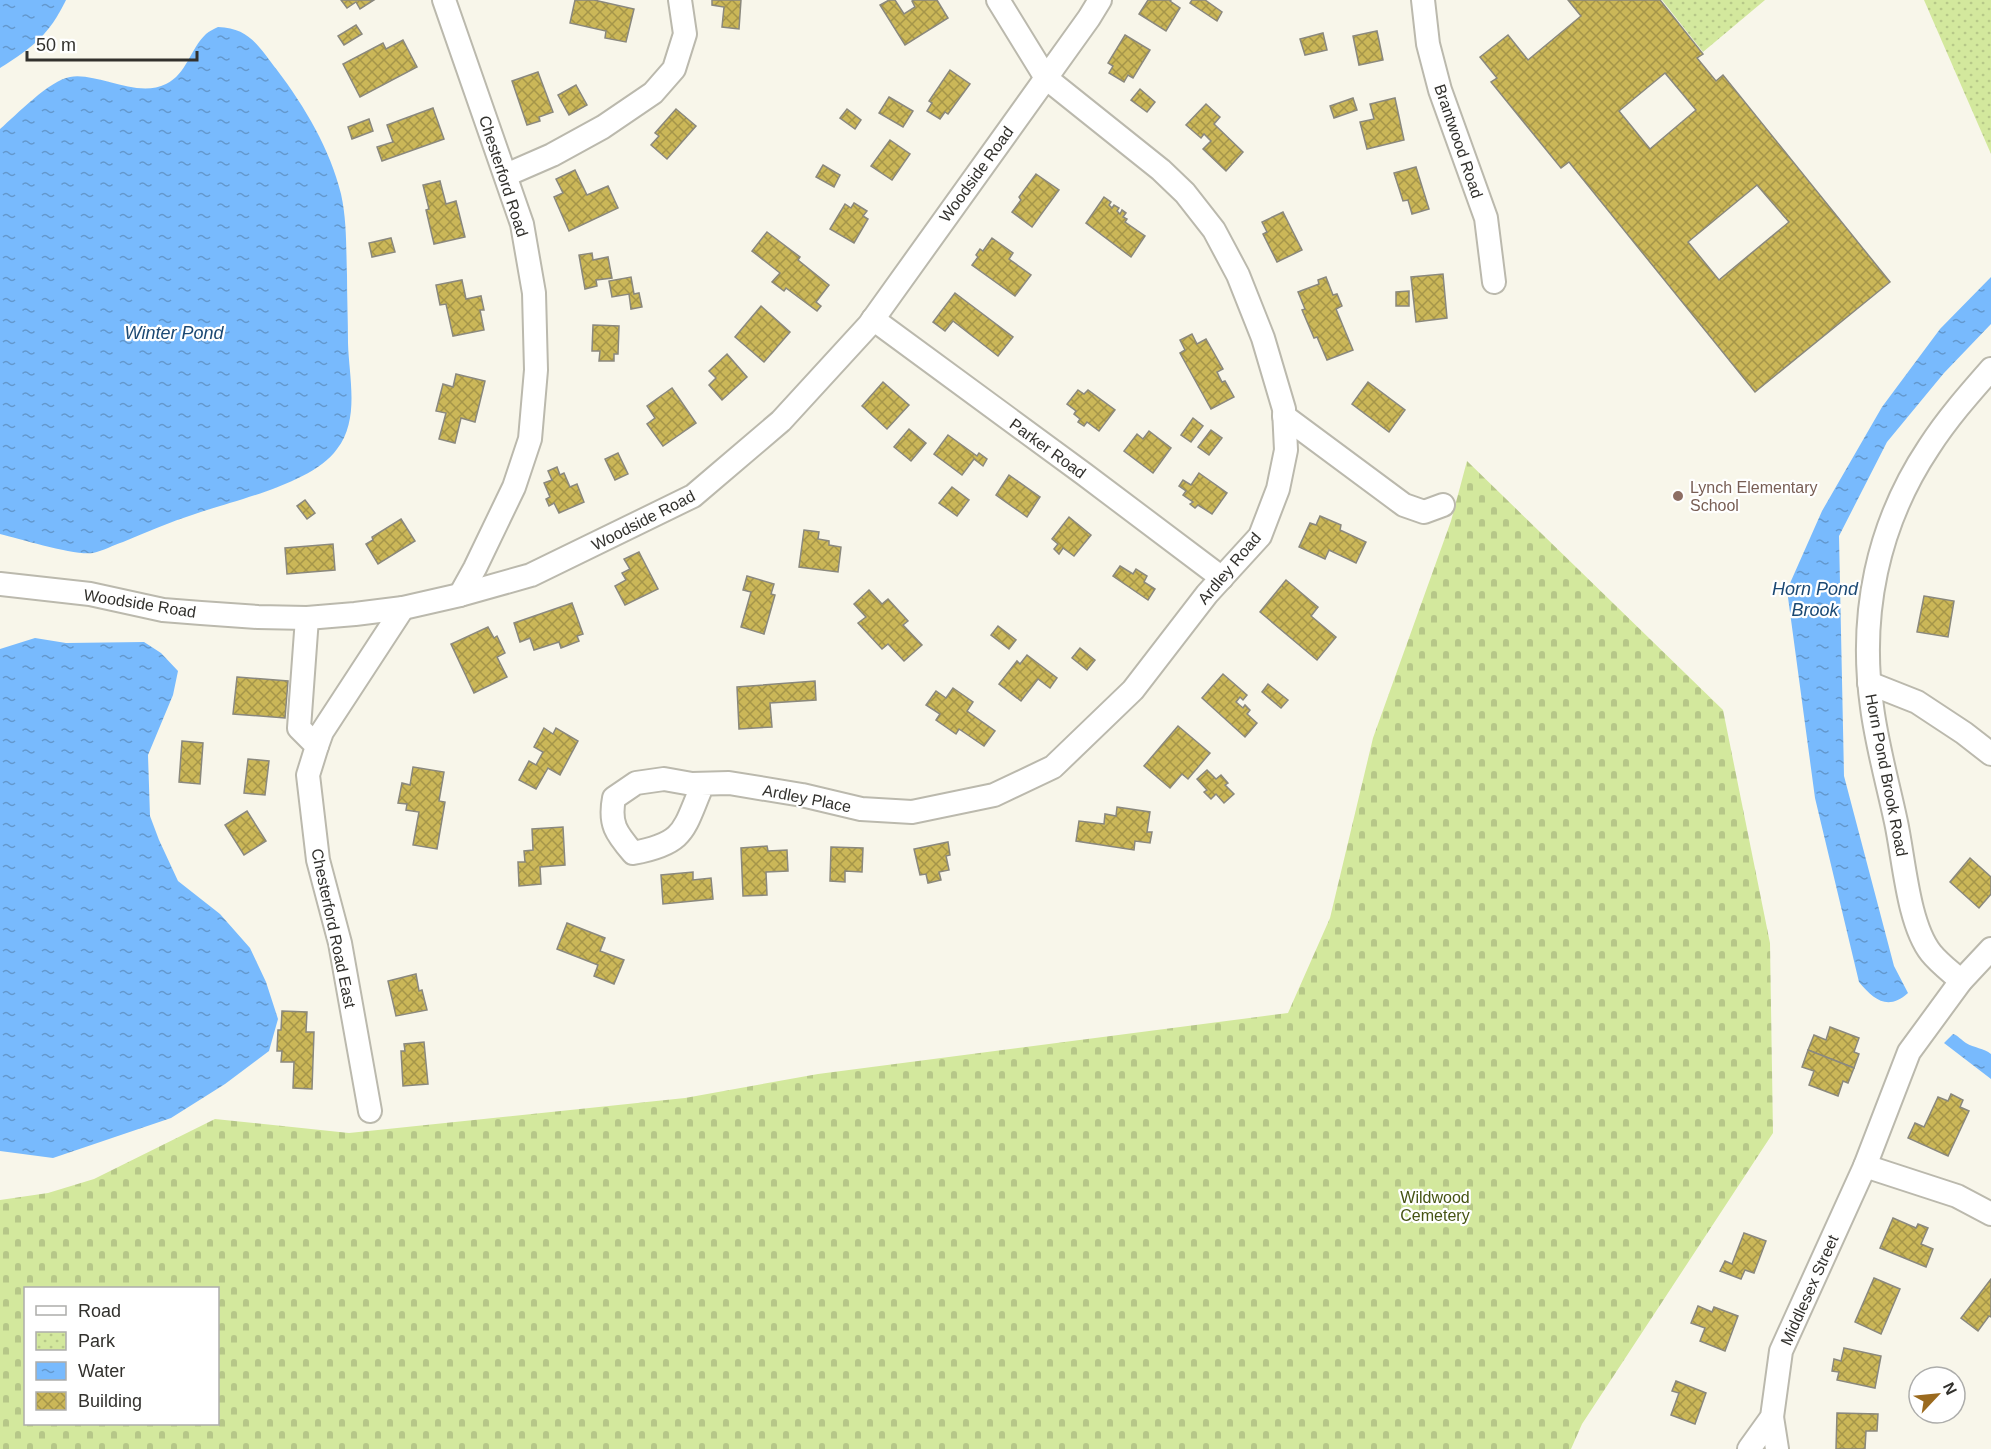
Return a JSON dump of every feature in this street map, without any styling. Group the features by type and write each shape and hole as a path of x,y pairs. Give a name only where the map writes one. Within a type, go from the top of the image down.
{"street":[{"name":"Chesterford Road","path":"444,0 522,224 534,293 536,370 530,439 514,487 460,595"},
{"path":"506,176 552,155 603,127 653,93 674,69 686,34 680,0"},
{"name":"Ardley Road","path":"912,812 994,795 1053,767 1133,690 1222,578 1260,536 1278,489 1286,450 1284,409 1263,338 1238,275 1214,230 1185,194 1161,170 1046,78 998,0"},
{"name":"Woodside Road","path":"0,584 90,594 163,610 258,618 307,618 403,608 531,575 693,496 781,421 873,319 1100,0"},
{"name":"Brantwood Road","path":"1424,0 1428,44 1440,90 1486,218 1494,282"},
{"name":"Parker Road","path":"873,319 1222,578"},
{"name":"Horn Pond Brook Road","path":"1961,981 1931,953 1913,914 1903,854 1872,709 1867,641 1882,544 1894,512 1928,448 1991,369"},
{"path":"1284,416 1404,504 1424,512 1443,505"},
{"name":"Chesterford Road East","path":"370,1111 340,943 318,860 308,775 322,732 403,608"},
{"path":"307,618 299,728 317,746"},
{"path":"1869,683 1917,702 1991,754"},
{"name":"Ardley Place","path":"703,784 729,783 802,795 861,809 912,812"},
{"name":"Middlesex Street","path":"1749,1449 1772,1417 1781,1352 1865,1166 1909,1052 1961,981 1991,949"},
{"path":"1865,1166 1957,1196 1991,1214"},
{"path":"1772,1417 1777,1449"}],"green space":[{"path":"1662,0 1765,0 1703,52"},
{"path":"1924,0 1991,0 1991,154"},
{"name":"Wildwood Cemetery","path":"1467,461 1723,710 1770,943 1773,1133 1582,1424 1571,1449 0,1449 0,1200 48,1193 94,1179 215,1119 349,1133 685,1098 818,1074 1288,1013 1330,918 1373,738 1451,521"}],"water":[{"path":"0,0 66,0 60,12 39,39 0,68"},
{"name":"Winter Pond","path":"218,27 229,28 246,35 265,54 307,114 336,177 345,224 352,398 349,425 344,437 337,449 325,461 292,481 251,497 177,520 97,552 74,552 0,534 0,129 43,91 70,77 81,76 143,89 166,84 184,68 206,34"},
{"name":"Horn Pond Brook","path":"1991,277 1991,324 1944,373 1887,442 1839,536 1844,776 1894,966 1908,993 1888,1002 1870,994 1859,982 1815,798 1787,590 1822,511 1882,407 1940,329"},
{"path":"35,638 66,643 144,642 161,653 178,671 173,695 148,755 150,816 178,881 220,914 250,948 266,982 278,1019 269,1051 225,1084 171,1118 53,1158 0,1151 0,649"},
{"path":"1953,1034 1969,1045 1991,1054 1991,1079 1944,1043"}],"building":[{"path":"341,0 374,0 360,9 356,2 347,8"},
{"path":"575,0 594,0 634,9 626,42 605,38 606,31 570,23"},
{"path":"712,0 741,0 739,29 722,27 724,7 712,5"},
{"path":"889,0 895,0 904,14 915,7 912,1 914,0 937,0 948,18 905,45 880,5"},
{"path":"1148,0 1171,0 1180,8 1166,31 1139,14"},
{"path":"1192,0 1205,0 1222,12 1217,21 1190,3"},
{"path":"1568,0 1660,0 1703,54 1697,58 1716,81 1723,75 1890,282 1755,392 1569,162 1561,168 1491,82 1497,78 1480,57 1508,35 1528,60 1581,16","holes":["1665,73 1696,110 1650,149 1619,111","1757,185 1789,222 1719,280 1688,242"]},
{"path":"356,25 362,34 344,45 338,36"},
{"path":"1377,31 1383,60 1359,65 1353,36"},
{"path":"1323,33 1327,50 1305,55 1300,39"},
{"path":"1125,35 1150,50 1133,78 1128,75 1124,82 1109,73 1113,66 1108,63"},
{"path":"403,40 417,67 360,97 343,64 383,43 386,49"},
{"path":"950,70 970,84 948,114 945,112 940,119 927,111 932,103 929,101"},
{"path":"538,72 553,112 539,117 540,121 527,125 512,81"},
{"path":"576,85 587,105 569,115 558,95"},
{"path":"1140,89 1155,102 1147,112 1131,100"},
{"path":"889,97 913,111 903,127 879,113"},
{"path":"1353,98 1357,110 1334,118 1330,106"},
{"path":"1395,98 1404,140 1367,149 1360,122 1374,119 1370,104"},
{"path":"1206,104 1220,117 1214,124 1243,152 1226,171 1203,149 1211,141 1204,134 1201,138 1186,125"},
{"path":"433,108 444,139 382,161 377,147 393,142 387,125"},
{"path":"676,109 696,126 667,159 651,145 659,136 655,133"},
{"path":"847,109 861,120 855,129 840,118"},
{"path":"369,119 373,131 352,139 348,127"},
{"path":"890,140 910,154 892,180 871,166"},
{"path":"823,165 840,175 834,187 816,177"},
{"path":"1416,167 1429,209 1412,214 1408,200 1403,201 1394,173"},
{"path":"575,170 587,195 608,186 618,208 569,231 554,197 563,193 556,179"},
{"path":"1036,174 1059,190 1032,227 1012,212 1021,200 1019,197"},
{"path":"440,181 446,204 456,201 465,237 434,244 423,185"},
{"path":"1104,197 1111,202 1109,205 1112,208 1114,205 1119,208 1117,211 1120,214 1122,210 1126,213 1123,217 1127,219 1125,222 1145,236 1131,257 1086,223"},
{"path":"854,203 867,211 863,216 868,219 854,243 830,229 845,204 851,208"},
{"path":"1283,212 1302,250 1277,262 1263,234 1267,232 1262,222"},
{"path":"767,232 800,257 798,260 829,285 816,302 821,306 817,311 786,288 784,291 772,282 780,273 752,251"},
{"path":"391,238 395,252 372,257 369,243"},
{"path":"992,238 1013,253 1009,259 1031,275 1015,296 972,265 980,249 983,251"},
{"path":"592,253 593,260 608,257 612,278 596,280 597,286 585,289 579,255"},
{"path":"1443,274 1447,318 1416,322 1411,277"},
{"path":"631,277 634,294 639,293 642,307 631,309 629,294 612,297 609,281"},
{"path":"1326,277 1333,295 1337,294 1342,306 1336,309 1353,350 1327,360 1302,310 1305,309 1298,292 1319,284 1318,280"},
{"path":"462,280 466,299 481,296 484,310 480,310 484,330 453,336 446,304 440,305 436,285"},
{"path":"1409,291 1409,306 1396,306 1396,292"},
{"path":"955,293 1013,337 998,356 953,321 945,331 933,322"},
{"path":"761,306 790,332 764,362 735,337"},
{"path":"593,325 619,326 618,354 614,354 614,361 599,361 600,351 592,351"},
{"path":"1192,334 1197,344 1206,339 1223,369 1217,372 1234,397 1211,409 1180,353 1185,350 1180,340"},
{"path":"727,354 747,377 722,400 709,385 716,378 709,371"},
{"path":"456,374 485,381 475,422 461,418 455,443 439,439 446,413 436,411 443,384 453,387"},
{"path":"883,382 909,405 887,429 862,406"},
{"path":"1368,382 1405,410 1389,432 1352,404"},
{"path":"672,388 696,423 663,446 647,424 655,418 647,406"},
{"path":"1078,390 1084,394 1088,390 1115,410 1099,431 1087,422 1084,426 1078,422 1080,419 1074,414 1076,411 1067,404"},
{"path":"1193,418 1203,426 1191,442 1181,435"},
{"path":"909,429 926,443 911,461 894,447"},
{"path":"1211,430 1222,438 1209,455 1198,447"},
{"path":"1149,431 1171,448 1153,473 1124,451 1137,434 1143,439"},
{"path":"948,435 977,456 979,453 987,459 983,466 974,459 962,475 934,454"},
{"path":"618,453 628,474 615,480 605,459"},
{"path":"557,467 560,475 564,473 570,487 577,484 584,502 559,513 554,503 549,506 546,499 550,497 544,483 552,480 548,471"},
{"path":"1199,473 1227,493 1212,514 1198,505 1195,508 1190,504 1193,502 1183,495 1186,491 1179,486 1183,480 1191,485"},
{"path":"1009,475 1040,497 1027,517 996,495"},
{"path":"952,487 969,500 957,516 939,503"},
{"path":"305,500 315,513 307,519 297,506"},
{"path":"1320,516 1341,525 1340,530 1366,542 1356,563 1329,550 1325,559 1299,547 1310,523 1316,525"},
{"path":"1069,517 1091,535 1074,556 1063,548 1059,554 1054,549 1058,544 1052,539"},
{"path":"401,519 415,541 378,564 366,544 373,540 372,537"},
{"path":"804,530 819,532 818,539 829,541 829,545 841,547 838,572 799,567"},
{"path":"333,544 335,570 287,574 285,548"},
{"path":"639,552 658,589 625,605 615,586 626,580 622,573 630,569 624,559"},
{"path":"1120,566 1133,574 1136,569 1147,576 1144,582 1155,589 1148,600 1113,576"},
{"path":"747,576 774,584 771,594 775,595 764,634 741,627 751,592 743,590"},
{"path":"1286,580 1318,607 1311,616 1336,637 1317,660 1260,612"},
{"path":"869,590 882,604 888,599 908,621 903,625 922,645 904,661 888,644 882,649 858,623 866,617 854,604"},
{"path":"1924,596 1954,601 1948,637 1917,632"},
{"path":"572,603 583,634 577,636 579,641 561,648 559,642 534,650 530,638 520,642 514,623"},
{"path":"998,626 1016,640 1009,649 991,635"},
{"path":"488,627 494,638 497,636 505,653 497,657 507,677 474,693 451,644"},
{"path":"1080,648 1095,660 1087,670 1072,658"},
{"path":"1027,655 1057,678 1050,688 1038,679 1021,701 999,684 1017,661 1020,664"},
{"path":"1223,674 1247,695 1243,700 1240,697 1236,702 1243,708 1245,705 1250,710 1247,714 1257,723 1245,737 1202,698"},
{"path":"237,677 288,681 285,718 233,714"},
{"path":"815,681 816,700 770,703 772,727 739,729 737,687"},
{"path":"1268,684 1288,700 1281,708 1262,692"},
{"path":"953,688 973,702 967,711 995,731 984,746 959,729 956,734 936,720 940,714 926,705 936,691 946,698"},
{"path":"1178,726 1210,753 1188,779 1182,774 1170,788 1144,766"},
{"path":"544,728 553,734 556,728 578,741 560,775 548,768 536,789 519,780 529,761 536,765 543,752 534,747"},
{"path":"182,741 203,743 200,784 179,782"},
{"path":"248,759 269,761 265,795 244,793"},
{"path":"413,767 444,772 439,801 445,802 437,849 413,845 419,812 406,810 407,804 398,803 402,783 410,785"},
{"path":"1207,770 1216,779 1221,775 1228,783 1225,785 1234,794 1224,803 1216,794 1211,799 1204,792 1207,790 1197,779"},
{"path":"1117,807 1150,812 1147,832 1152,832 1150,843 1135,841 1134,850 1076,841 1079,821 1104,824 1105,814 1116,816"},
{"path":"247,811 266,841 244,855 225,825"},
{"path":"563,827 565,865 540,867 541,884 519,886 518,862 525,862 524,851 533,850 532,829"},
{"path":"948,842 950,855 946,856 949,870 939,872 941,880 928,883 926,874 920,875 914,849"},
{"path":"767,846 768,851 787,850 788,871 766,872 767,895 743,896 741,848"},
{"path":"831,847 863,848 862,872 845,871 845,882 830,881"},
{"path":"1970,858 1991,877 1991,894 1979,908 1950,882"},
{"path":"693,872 693,880 711,878 713,899 663,904 661,875"},
{"path":"567,923 605,938 600,951 624,960 614,984 594,976 598,965 557,949"},
{"path":"416,974 419,991 422,990 427,1010 396,1016 388,981"},
{"path":"282,1011 307,1012 306,1032 314,1032 312,1089 293,1088 294,1062 281,1062 282,1051 277,1051"},
{"path":"1830,1027 1859,1038 1854,1052 1859,1054 1854,1068 1808,1050 1814,1035 1826,1040"},
{"path":"424,1042 428,1084 403,1086 401,1051 405,1051 404,1044"},
{"path":"1808,1050 1854,1068 1848,1083 1843,1081 1838,1096 1809,1085 1814,1071 1802,1067"},
{"path":"1951,1094 1963,1100 1960,1107 1969,1111 1948,1156 1908,1138 1915,1123 1924,1127 1938,1097 1948,1101"},
{"path":"1893,1218 1916,1228 1918,1224 1928,1228 1921,1244 1933,1249 1926,1267 1880,1248"},
{"path":"1744,1233 1766,1241 1754,1273 1745,1270 1741,1279 1720,1271 1725,1261 1732,1264"},
{"path":"1874,1278 1900,1289 1881,1334 1855,1322"},
{"path":"1991,1279 1991,1317 1989,1316 1978,1331 1961,1318"},
{"path":"1698,1306 1712,1312 1714,1307 1738,1316 1725,1351 1700,1341 1705,1328 1691,1323"},
{"path":"1844,1348 1881,1356 1875,1388 1837,1380 1839,1372 1832,1371 1834,1359 1841,1361"},
{"path":"1676,1381 1706,1393 1695,1424 1671,1415 1679,1393 1672,1391"},
{"path":"1837,1413 1878,1414 1877,1431 1866,1431 1865,1449 1836,1449"}],"place":[{"name":"Lynch Elementary School","path":"1678,496"}]}
